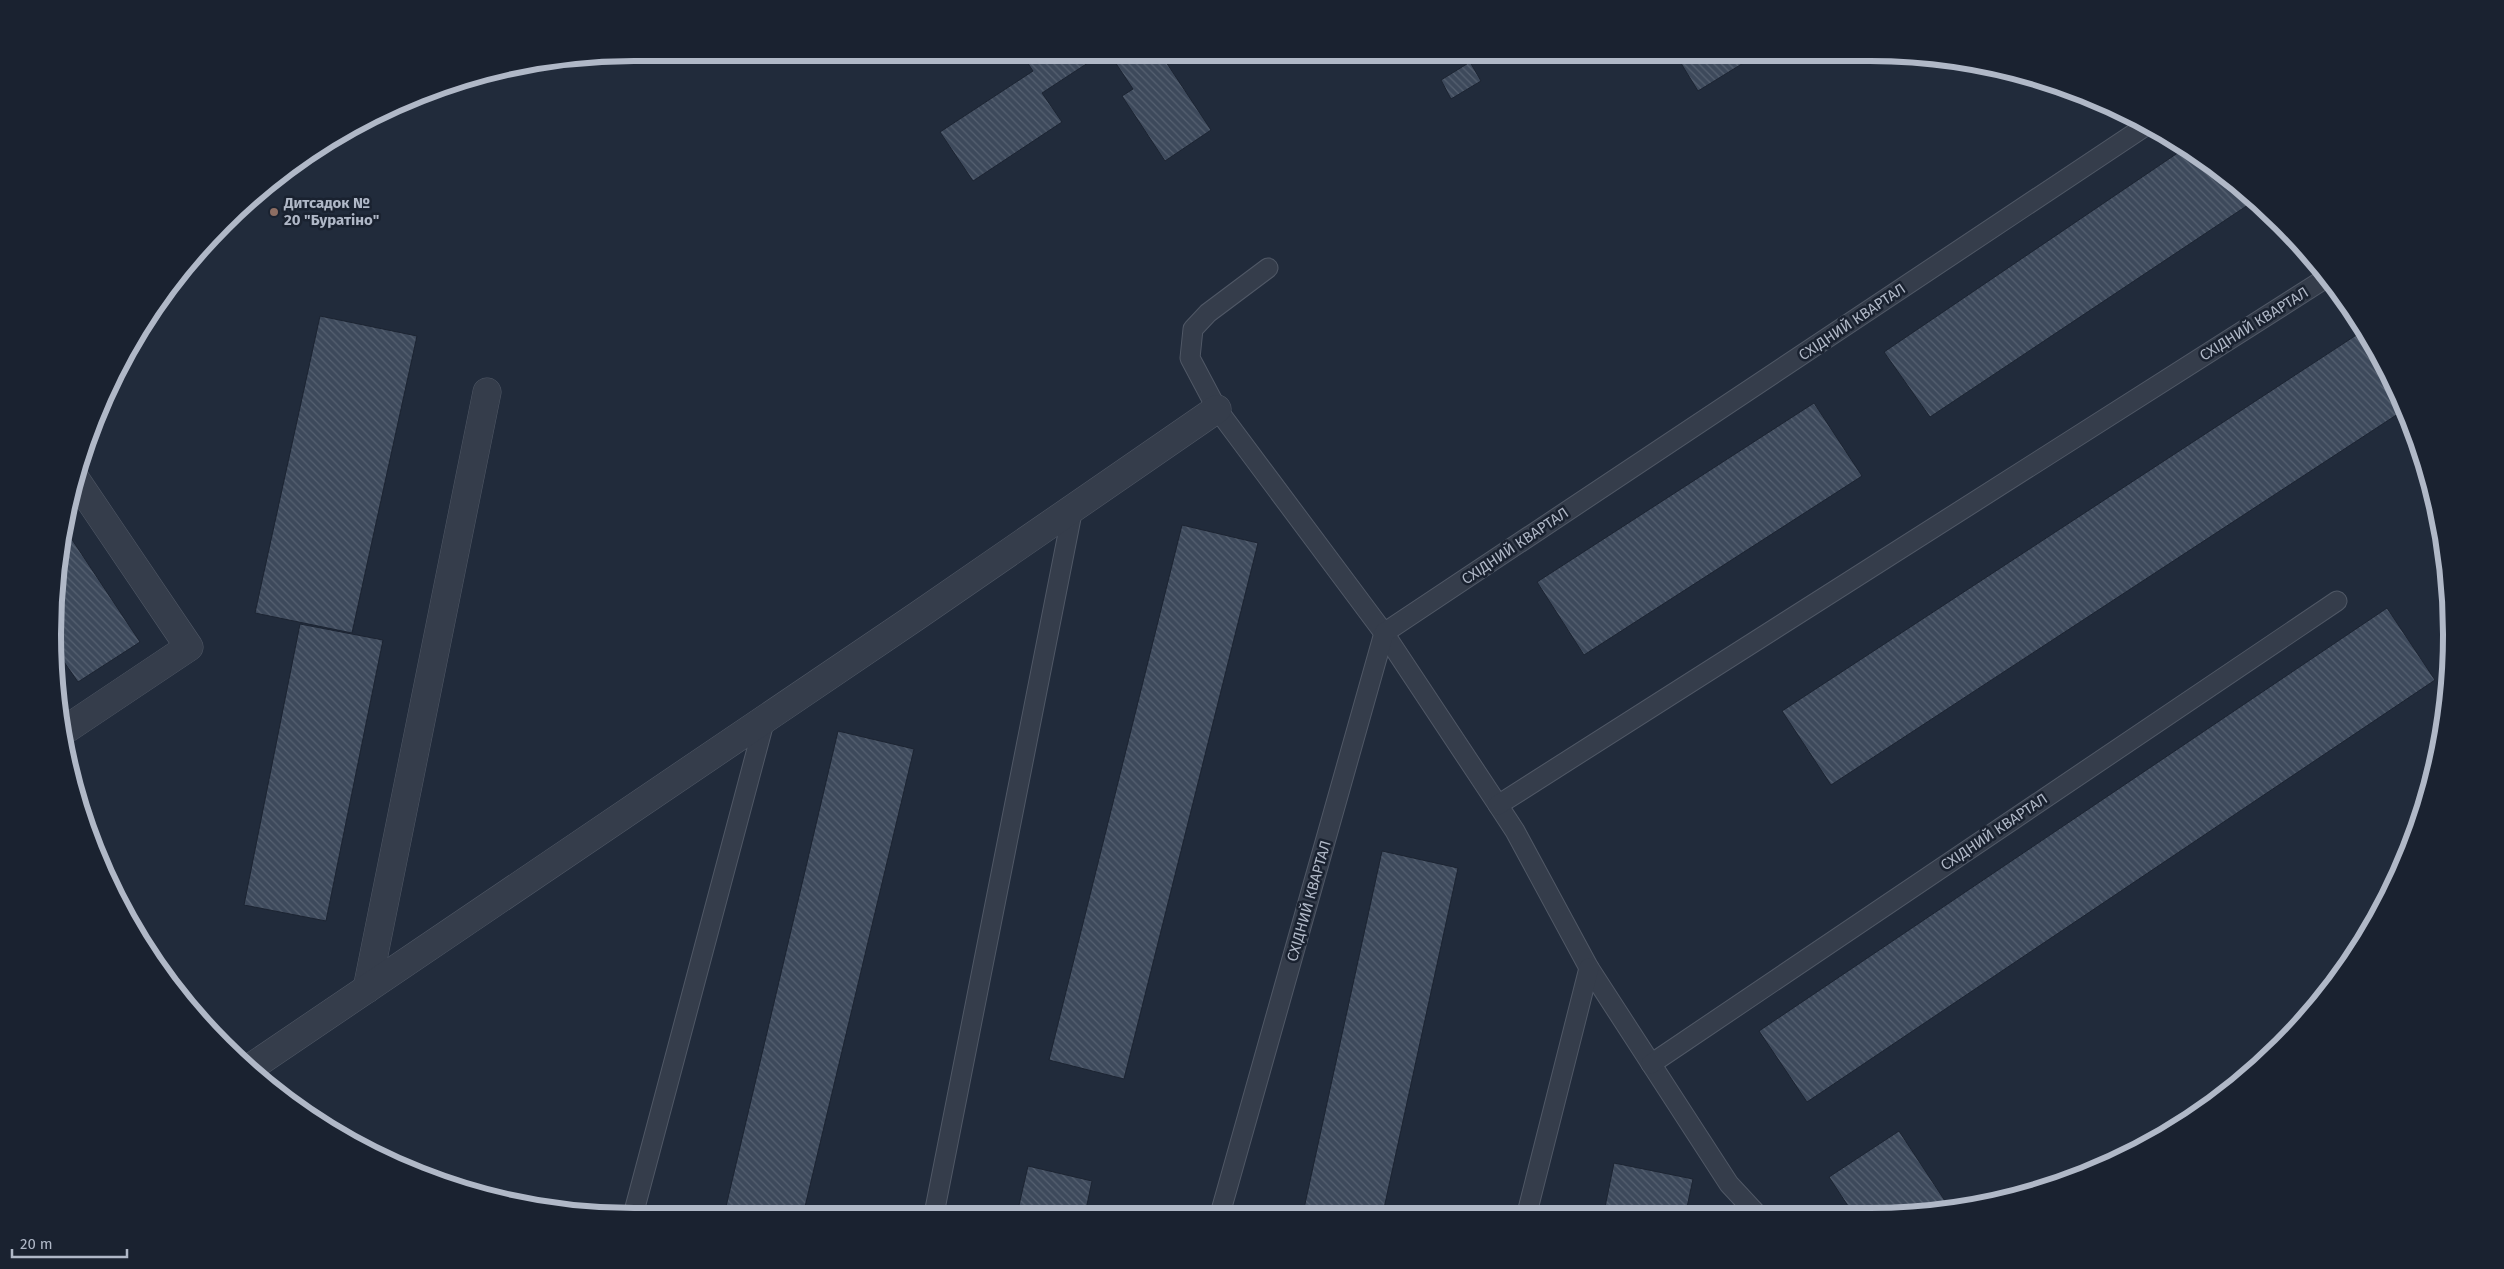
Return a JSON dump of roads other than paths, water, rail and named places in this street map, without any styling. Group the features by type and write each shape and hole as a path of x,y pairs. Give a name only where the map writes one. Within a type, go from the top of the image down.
{"street":[{"path":"367,989 487,392"},
{"path":"256,1064 765,719 1217,409"},
{"path":"69,727 189,648 81,487"}],"lane":[{"name":"СХІДНИЙ КВАРТАЛ","path":"1222,1208 1384,633 2140,129"},
{"path":"1268,268 1208,312 1193,329 1190,358 1217,409 1384,633 1515,831 1589,968 1730,1184 1751,1208"},
{"name":"СХІДНИЙ КВАРТАЛ","path":"1498,806 2320,282"},
{"path":"935,1208 1073,508"},
{"name":"СХІДНИЙ КВАРТАЛ","path":"1652,1064 2337,601"},
{"path":"635,1208 765,719"},
{"path":"1528,1208 1589,968"}],"place":[{"name":"Дитсадок № 20 \"Буратіно\"","path":"274,212"}]}
